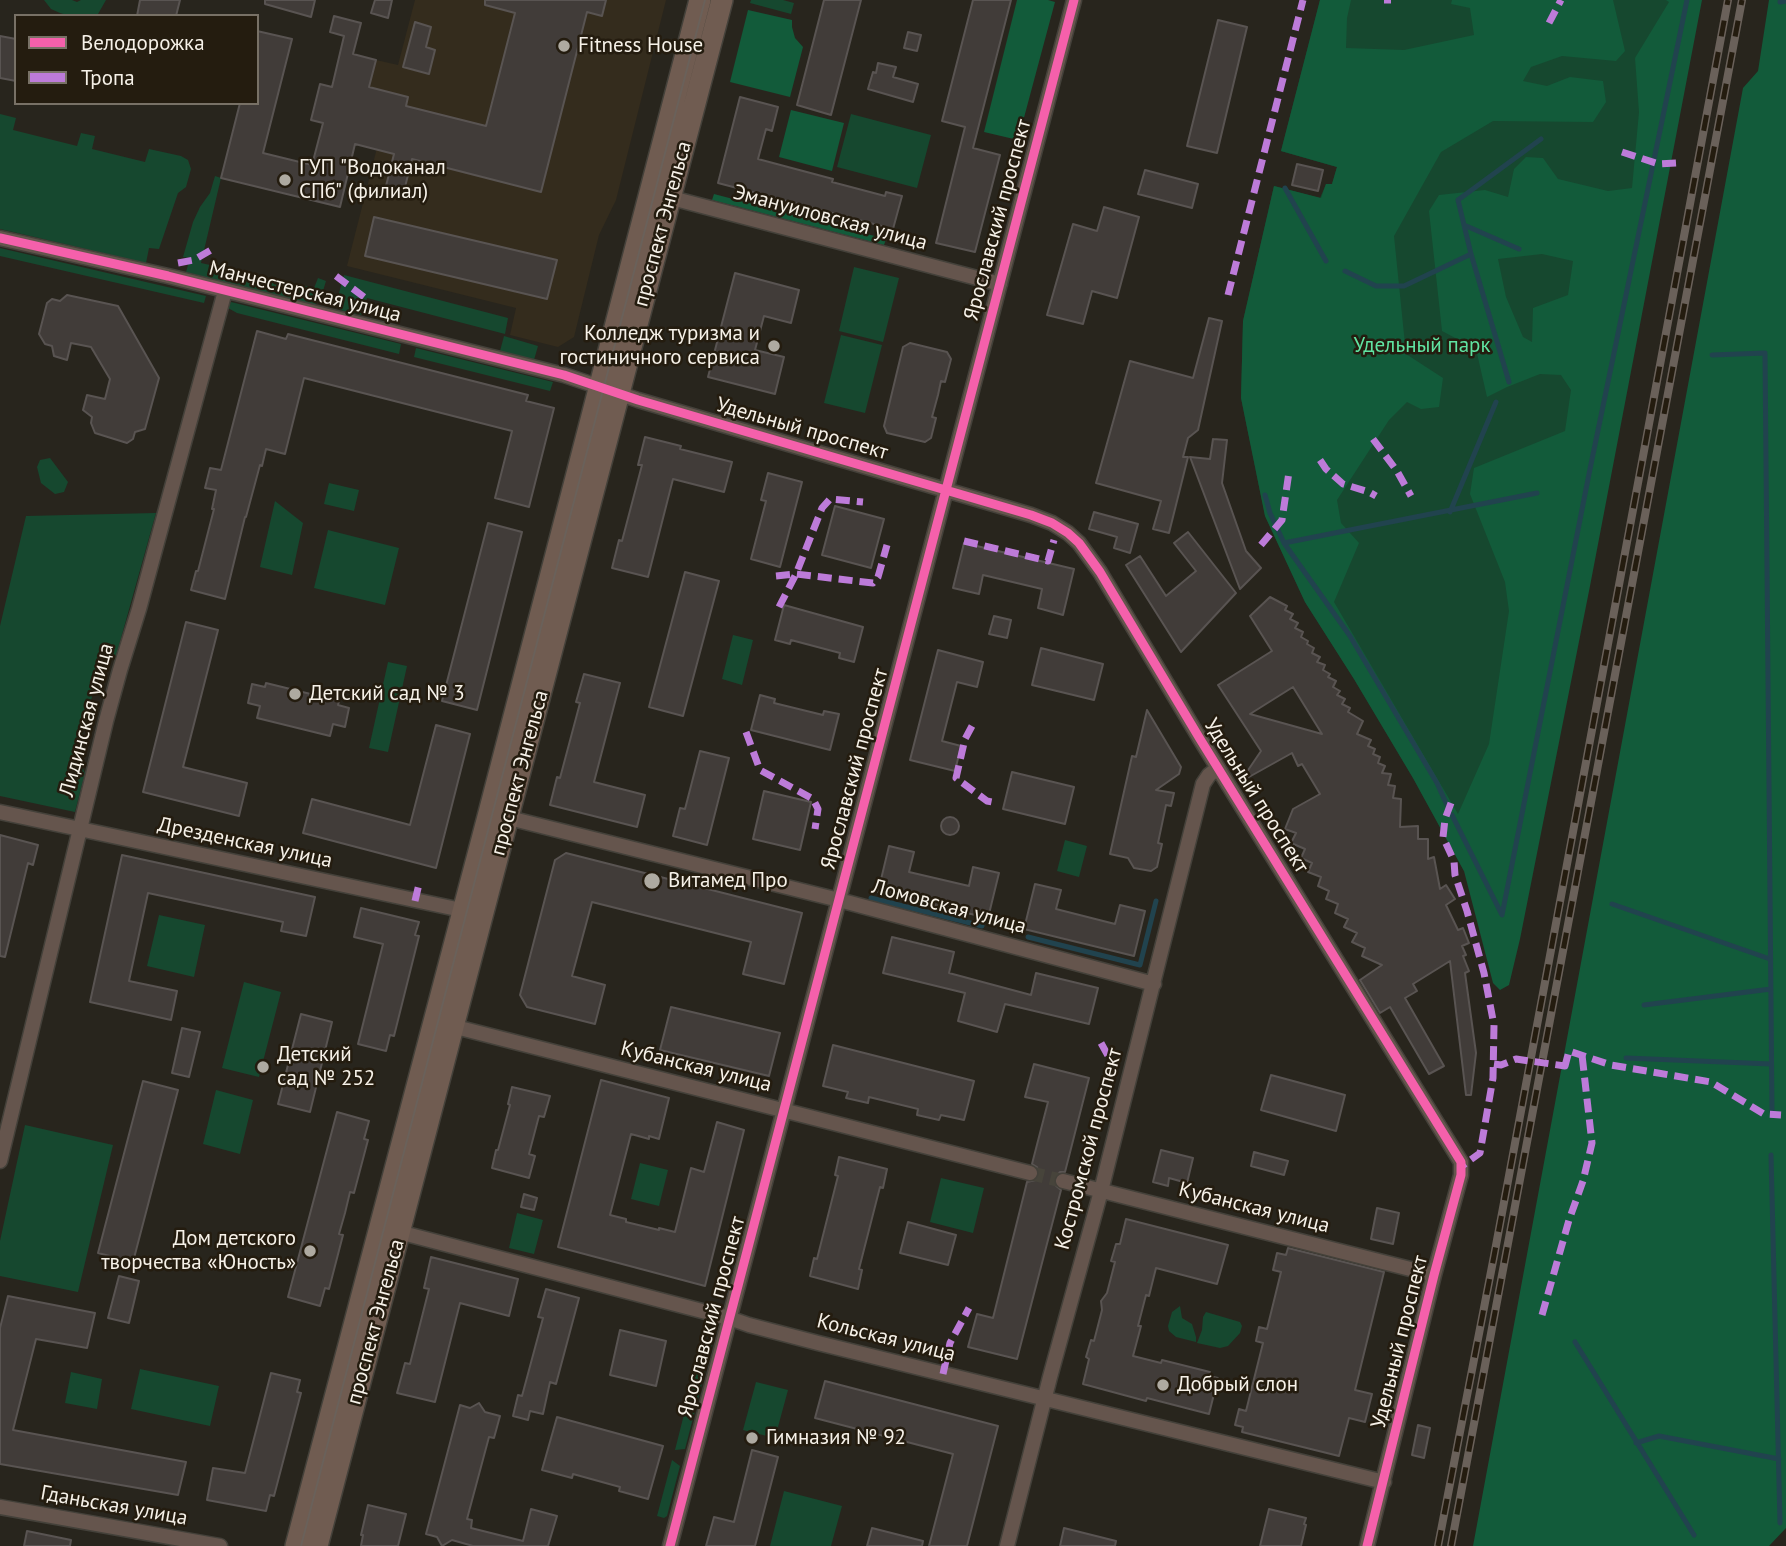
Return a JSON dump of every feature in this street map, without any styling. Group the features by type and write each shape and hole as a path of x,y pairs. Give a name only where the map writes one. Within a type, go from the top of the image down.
{"main road":[{"name":"проспект Энгельса","path":"609,390 649,192 699,0"},
{"name":"проспект Энгельса","path":"296,1546 389,1229 609,390 670,198 722,0"},
{"name":"проспект Энгельса","path":"317,1546 389,1229"}],"street":[{"name":"Ярославский проспект","path":"670,1546 1074,0"},
{"name":"Эмануиловская улица","path":"649,192 1000,284"},
{"name":"Манчестерская улица","path":"0,238 564,375 609,390"},
{"name":"Лидинская улица","path":"0,1161 106,721 225,291"},
{"name":"Удельный проспект","path":"609,390 1031,514 1068,533 1079,543 1100,572 1461,1162 1461,1175 1367,1546"},
{"name":"Костромской проспект","path":"1007,1546 1044,1398 1101,1191 1203,784 1218,768"},
{"name":"Дрезденская улица","path":"0,812 472,912"},
{"name":"Ломовская улица","path":"498,815 839,900 1154,984"},
{"name":"Кубанская улица","path":"443,1024 1030,1173"},
{"name":"Кубанская улица","path":"1063,1181 1434,1275"},
{"name":"Кольская улица","path":"389,1229 818,1343 1384,1482"},
{"name":"Гданьская улица","path":"0,1507 220,1546"}],"shaded area":[{"path":"415,0 666,0 616,200 599,235 574,337 558,347 510,335 516,308 347,266 381,132 360,125 376,60 398,65"}],"green space":[{"path":"44,0 106,0 98,14 63,14 51,9"},
{"path":"751,0 783,0 794,3 791,14 750,3"},
{"path":"1017,0 1055,2 1018,140 984,132"},
{"name":"Удельный парк","path":"1320,0 1673,0 1563,558 1464,871 1413,778 1305,602 1265,516 1241,398 1243,321 1274,186 1320,198 1326,184 1332,184 1337,167 1281,151"},
{"name":"Удельный парк","path":"1320,0 1351,0 1347,18 1346,48 1404,50 1474,35 1470,8 1451,4 1452,0 1613,0 1625,51 1616,61 1562,56 1531,67 1523,81 1547,86 1570,77 1603,81 1606,102 1593,122 1493,121 1441,152 1394,236 1406,354 1443,378 1439,407 1421,409 1407,402 1389,420 1337,500 1341,523 1359,543 1334,602 1458,814 1489,744 1509,611 1505,582 1470,494 1474,468 1565,431 1571,390 1561,375 1540,374 1487,397 1476,349 1442,331 1429,211 1439,195 1485,190 1508,197 1514,169 1526,157 1543,158 1558,179 1608,191 1632,188 1639,112 1635,58 1669,2 1666,0 1702,0 1520,939 1509,985 1500,990 1493,983 1464,871 1413,778 1305,602 1265,516 1241,398 1243,321 1274,186 1321,198 1326,184 1332,184 1337,167 1281,151","holes":["1542,254 1573,261 1568,295 1533,308 1532,342 1523,337 1506,297 1498,259"]},
{"path":"1769,0 1786,0 1786,1528 1769,1546 1473,1546 1743,88 1758,71"},
{"path":"748,10 792,20 795,38 803,47 790,97 730,82"},
{"path":"791,110 844,123 832,171 779,157"},
{"path":"0,114 16,118 13,130 77,146 81,133 95,136 92,149 145,162 149,149 188,160 191,169 186,187 178,193 159,249 149,248 146,263 0,229"},
{"path":"851,114 931,135 917,188 837,167"},
{"path":"215,176 221,178 201,263 314,288 318,278 326,281 320,301 313,305 186,272 190,258 183,257 193,222 210,193"},
{"path":"714,194 886,239 884,245 712,200"},
{"path":"0,248 206,296 204,303 0,256"},
{"path":"854,267 899,278 883,342 839,331"},
{"path":"344,275 508,318 505,334 367,298 362,315 340,310 337,300"},
{"path":"231,302 401,344 399,354 237,313 228,308"},
{"path":"841,335 882,345 865,413 824,403"},
{"path":"504,336 538,346 534,360 500,351"},
{"path":"416,348 553,382 550,391 414,357"},
{"path":"50,458 68,482 64,492 55,494 41,483 37,467 40,460"},
{"path":"329,483 359,490 354,511 324,504"},
{"path":"275,501 303,523 292,575 260,567"},
{"path":"156,513 116,656 100,665 77,756 85,773 75,812 0,796 0,626 26,516"},
{"path":"328,530 399,548 385,605 314,588"},
{"path":"733,635 753,640 742,685 722,679"},
{"path":"388,662 407,666 388,752 369,748"},
{"path":"1065,840 1087,846 1079,877 1057,871"},
{"path":"159,915 205,925 194,977 147,966"},
{"path":"244,982 281,992 259,1077 222,1068"},
{"path":"216,1090 253,1100 240,1154 203,1144"},
{"path":"25,1125 113,1145 78,1292 0,1276 0,1241"},
{"path":"640,1163 668,1170 659,1206 631,1199"},
{"path":"941,1178 984,1188 973,1233 930,1222"},
{"path":"517,1213 543,1220 534,1254 509,1248"},
{"path":"1180,1306 1182,1318 1192,1324 1196,1342 1176,1337 1169,1331 1172,1312"},
{"path":"1206,1312 1240,1322 1240,1333 1228,1346 1220,1348 1197,1343"},
{"path":"703,1339 713,1341 685,1449 675,1450"},
{"path":"140,1369 219,1386 210,1426 131,1409"},
{"path":"71,1372 102,1379 97,1409 65,1403"},
{"path":"756,1382 788,1390 775,1438 743,1430"},
{"path":"672,1460 680,1466 667,1516 664,1518 657,1516"},
{"path":"784,1491 842,1506 831,1546 770,1546"}],"building":[{"path":"140,0 180,0 176,14 137,14"},
{"path":"265,0 315,0 311,17 265,4"},
{"path":"375,0 392,0 388,18 371,13"},
{"path":"485,0 606,0 602,16 587,12 541,192 412,159 403,195 385,190 394,154 355,144 340,207 221,178 239,105 259,105 259,31 292,39 263,153 312,165 323,123 311,120 320,84 332,87 344,36 330,32 334,16 361,23 353,54 376,60 369,87 408,97 406,106 486,126 515,13 485,5"},
{"path":"824,0 861,0 831,115 797,105"},
{"path":"973,0 1011,0 973,148 1000,155 975,252 936,243 965,127 942,121"},
{"path":"1218,20 1247,27 1217,153 1187,146"},
{"path":"415,22 431,27 426,47 435,50 429,74 403,67"},
{"path":"908,32 921,35 917,51 904,48"},
{"path":"0,36 14,39 14,81 0,78"},
{"path":"878,63 896,67 893,77 918,84 913,102 868,89"},
{"path":"740,97 778,107 772,131 766,129 758,159 885,196 886,192 902,196 893,229 718,183"},
{"path":"1297,164 1323,170 1318,191 1292,185"},
{"path":"1145,170 1198,184 1192,208 1138,194"},
{"path":"1104,207 1139,217 1117,298 1092,291 1083,324 1047,315 1073,224 1097,231"},
{"path":"374,217 557,260 547,299 365,256"},
{"path":"735,273 799,290 791,323 764,316 755,350 784,357 775,394 708,377"},
{"path":"67,295 118,306 159,378 145,429 135,432 133,439 127,443 95,433 92,417 83,410 87,395 105,399 110,379 91,347 71,343 67,360 54,356 52,346 45,344 39,334 47,303 52,299 60,301"},
{"path":"1209,318 1222,321 1198,430 1188,438 1183,457 1188,457 1169,533 1153,529 1161,501 1096,483 1130,361 1193,378"},
{"path":"257,331 286,339 288,334 528,395 526,401 554,408 529,507 495,498 512,431 304,378 285,454 266,449 262,466 260,465 225,599 191,590 214,509 216,490 205,488 210,468 221,470"},
{"path":"910,343 947,352 951,359 945,382 941,381 932,417 936,418 931,438 925,442 887,433 884,426 903,347"},
{"path":"645,437 732,462 724,492 673,479 648,577 612,568 642,465 638,465"},
{"path":"1213,439 1227,440 1222,483 1246,551 1261,568 1240,589 1190,457 1210,459"},
{"path":"768,473 802,482 780,567 751,559 766,501 761,500"},
{"path":"835,506 884,519 871,568 822,555"},
{"path":"1094,512 1138,524 1130,553 1114,548 1117,537 1089,529"},
{"path":"488,523 522,532 477,710 442,701"},
{"path":"1188,532 1236,593 1181,652 1126,565 1140,556 1166,596 1196,571 1174,543"},
{"path":"964,543 1074,569 1063,615 1038,608 1042,589 983,575 979,594 953,588"},
{"path":"685,572 719,581 683,716 649,707"},
{"path":"1270,597 1287,606 1285,610 1293,614 1290,619 1298,623 1295,628 1303,632 1301,637 1314,648 1312,653 1320,657 1317,662 1325,665 1323,670 1330,674 1328,677 1336,681 1333,687 1340,691 1337,695 1345,699 1342,704 1350,708 1348,712 1363,721 1357,734 1371,740 1368,746 1375,749 1373,754 1380,757 1378,763 1385,766 1382,773 1391,774 1388,785 1395,786 1393,798 1401,799 1400,827 1418,826 1418,839 1428,839 1428,859 1434,857 1440,889 1446,885 1455,899 1446,905 1458,930 1463,928 1469,943 1462,946 1469,971 1465,973 1476,1053 1471,1095 1466,1095 1450,961 1413,984 1417,991 1405,998 1444,1066 1429,1074 1390,1007 1380,1013 1360,980 1382,965 1362,956 1365,948 1352,942 1357,933 1344,927 1348,919 1335,913 1338,904 1326,899 1329,891 1318,886 1321,877 1308,872 1312,863 1301,858 1305,849 1291,843 1296,833 1285,829 1293,809 1320,794 1302,764 1298,766 1292,753 1240,782 1261,751 1218,685 1272,651 1250,616","holes":["1293,687 1322,734 1250,714"]},
{"path":"784,605 863,627 854,662 839,658 840,653 791,640 790,644 775,640"},
{"path":"994,616 1011,620 1007,638 989,634"},
{"path":"186,622 218,630 183,767 247,783 239,816 143,792"},
{"path":"1041,648 1103,664 1094,700 1032,685"},
{"path":"938,650 983,662 977,687 957,682 942,741 961,746 955,771 910,760"},
{"path":"584,674 620,683 594,782 645,795 637,827 550,805 580,703 576,702"},
{"path":"266,683 339,701 338,705 349,708 345,727 333,724 330,736 257,718 260,706 248,703 252,684 265,687"},
{"path":"760,695 775,699 774,703 823,715 824,711 839,714 830,750 751,730"},
{"path":"1147,710 1181,767 1179,774 1156,790 1174,793 1171,806 1166,805 1158,843 1162,844 1157,867 1151,871 1134,868 1128,858 1110,854 1132,756 1136,757"},
{"path":"436,725 470,734 436,868 303,833 312,799 410,825"},
{"path":"700,751 729,758 707,845 673,836 680,808 685,809"},
{"path":"1012,772 1074,787 1065,824 1003,809"},
{"path":"764,791 811,802 800,850 753,839"},
{"path":"950,817 956,820 959,826 956,832 950,835 944,832 941,826 944,820"},
{"path":"0,835 38,845 33,865 28,863 5,957 0,956"},
{"path":"889,846 914,852 909,872 969,886 973,867 999,873 988,918 878,892"},
{"path":"566,853 802,913 784,984 743,974 751,942 592,902 572,976 605,985 595,1024 527,1007 520,995 555,860"},
{"path":"122,855 315,897 306,936 281,931 283,922 148,893 129,981 177,991 171,1020 90,1002"},
{"path":"1035,884 1061,890 1056,909 1115,924 1120,905 1145,911 1134,956 1024,929"},
{"path":"361,908 419,922 415,935 419,936 394,1036 390,1035 386,1051 358,1044 383,944 354,937"},
{"path":"892,937 954,952 949,973 1031,995 1036,973 1098,988 1089,1024 1005,1004 997,1032 958,1021 965,993 883,973"},
{"path":"671,1007 780,1033 769,1076 660,1050"},
{"path":"301,1014 332,1022 310,1112 278,1104"},
{"path":"182,1028 200,1032 189,1077 172,1073"},
{"path":"833,1045 974,1081 964,1120 941,1115 939,1120 917,1115 918,1109 869,1097 868,1103 846,1098 848,1092 823,1086"},
{"path":"1034,1064 1089,1078 1065,1172 1060,1172 1054,1178 1054,1184 1061,1190 1017,1359 968,1347 977,1314 993,1318 1027,1182 1036,1180 1039,1175 1037,1167 1032,1164 1048,1102 1025,1097"},
{"path":"1271,1075 1345,1095 1336,1131 1261,1110"},
{"path":"601,1080 669,1098 659,1139 631,1134 610,1215 626,1219 626,1222 675,1232 691,1168 704,1172 717,1122 744,1130 705,1286 558,1247"},
{"path":"143,1081 178,1090 133,1262 98,1253"},
{"path":"512,1087 550,1096 544,1117 539,1116 529,1154 535,1156 529,1178 492,1168 510,1105"},
{"path":"337,1112 369,1121 364,1139 368,1140 354,1193 350,1192 339,1234 343,1235 329,1289 325,1288 320,1306 288,1297"},
{"path":"1161,1150 1193,1158 1187,1183 1169,1178 1168,1186 1153,1182"},
{"path":"1254,1152 1288,1161 1284,1175 1251,1166"},
{"path":"839,1157 887,1169 859,1269 862,1270 858,1289 810,1276 814,1258 817,1259 838,1176 835,1175"},
{"path":"524,1194 537,1198 534,1210 521,1207"},
{"path":"1377,1208 1399,1213 1393,1244 1371,1239"},
{"path":"1126,1219 1228,1245 1217,1284 1156,1268 1149,1296 1146,1295 1133,1356 1210,1372 1209,1376 1218,1378 1209,1414 1083,1384 1089,1359 1086,1357 1091,1340 1094,1341 1102,1310 1101,1301 1107,1293 1115,1262 1111,1261 1116,1244 1120,1244"},
{"path":"908,1222 956,1235 948,1265 900,1253"},
{"path":"1288,1248 1384,1272 1355,1390 1372,1394 1365,1422 1349,1418 1339,1456 1242,1432 1243,1427 1235,1425 1239,1409 1246,1411 1263,1343 1256,1341 1259,1327 1267,1329 1281,1272 1273,1270 1277,1253 1286,1255"},
{"path":"431,1257 518,1279 509,1316 460,1303 435,1402 397,1393 405,1363 410,1364 429,1289 424,1288"},
{"path":"119,1276 139,1281 129,1323 108,1318"},
{"path":"546,1289 579,1298 556,1384 550,1382 543,1414 530,1411 528,1420 513,1416 518,1395 522,1396 543,1318 538,1317"},
{"path":"8,1296 95,1313 87,1348 36,1339 13,1430 186,1462 178,1495 0,1464 0,1328"},
{"path":"620,1330 666,1341 656,1386 610,1375"},
{"path":"271,1373 300,1380 297,1392 301,1393 274,1496 270,1495 266,1511 207,1500 213,1468 245,1473"},
{"path":"825,1381 998,1426 967,1546 929,1546 953,1454 815,1418"},
{"path":"479,1403 485,1412 500,1416 494,1438 489,1437 467,1519 472,1520 471,1528 523,1541 531,1509 557,1516 548,1546 473,1546 452,1540 442,1546 437,1537 426,1534 460,1405 470,1408"},
{"path":"557,1417 663,1446 648,1499 619,1491 620,1487 573,1474 572,1478 542,1470"},
{"path":"1418,1425 1430,1428 1424,1458 1412,1455"},
{"path":"752,1450 778,1457 755,1546 706,1546 714,1517 734,1522"},
{"path":"368,1505 406,1514 398,1546 361,1546"},
{"path":"1269,1509 1306,1518 1301,1546 1260,1546"},
{"path":"872,1528 923,1541 922,1546 867,1546"},
{"path":"1064,1528 1116,1541 1115,1546 1060,1546"},
{"path":"27,1531 71,1540 70,1546 24,1546"}],"waterway":[{"path":"1452,815 1502,915 1590,469 1687,0"},
{"path":"1780,2 1786,1"},
{"path":"1509,382 1458,200 1541,139"},
{"path":"1285,188 1326,261"},
{"path":"1464,225 1519,249"},
{"path":"1345,271 1376,286 1404,286 1471,254"},
{"path":"1712,355 1765,353 1772,1112"},
{"path":"1450,512 1496,402"},
{"path":"1284,543 1537,493"},
{"path":"1265,495 1284,543 1350,636 1437,783 1447,805"},
{"path":"871,898 982,926"},
{"path":"1028,937 1140,965 1156,901"},
{"path":"1612,904 1770,959"},
{"path":"1644,1005 1771,989"},
{"path":"1626,1058 1771,1064"},
{"path":"1771,1155 1780,1523"},
{"path":"1575,1342 1694,1535"},
{"path":"1636,1443 1659,1436 1779,1459"}],"tunnel":[{"path":"1030,1173 1063,1181"}],"tram line":[{"path":"301,1546 705,0"}],"railway":[{"path":"1438,1546 1728,0"},
{"path":"1451,1546 1742,0"}],"marked path":[{"path":"1228,295 1303,0"},
{"path":"1384,0 1391,0"},
{"path":"1549,23 1561,0"},
{"path":"1622,152 1659,164 1676,163"},
{"path":"178,263 194,260 211,250"},
{"path":"336,276 368,300"},
{"path":"1373,439 1397,471 1411,496"},
{"path":"1320,460 1343,484 1376,496"},
{"path":"1261,545 1282,520 1289,472"},
{"path":"779,607 796,574 822,508 830,499 863,502"},
{"path":"964,541 1048,561 1054,540"},
{"path":"776,576 796,574 873,583 878,577 887,545"},
{"path":"972,726 965,739 956,778 992,802"},
{"path":"746,732 760,770 813,799 818,809 815,829"},
{"path":"1451,803 1445,819 1443,837 1454,861 1455,875 1484,973 1494,1025 1493,1078 1480,1153 1462,1166"},
{"path":"415,901 419,884"},
{"path":"1101,1043 1111,1061"},
{"path":"1563,1066 1569,1051 1611,1065 1711,1082 1764,1114 1781,1115"},
{"path":"1542,1315 1592,1143 1582,1055"},
{"path":"1494,1064 1501,1065 1516,1059 1565,1066"},
{"path":"943,1374 950,1343 969,1308"}],"cycle path":[{"path":"670,1546 1074,0"},
{"path":"0,238 168,276 564,375 638,400 1031,515 1052,523 1079,543 1100,572 1461,1162 1461,1175 1367,1546"}],"place":[{"name":"Fitness House","path":"564,46"},
{"name":"ГУП \"Водоканал СПб\" (филиал)","path":"285,180"},
{"name":"Колледж туризма и гостиничного сервиса","path":"774,346"},
{"name":"Детский сад № 3","path":"295,694"},
{"name":"Витамед Про","path":"652,881"},
{"name":"Детский сад № 252","path":"263,1067"},
{"name":"Дом детского творчества «Юность»","path":"310,1251"},
{"name":"Добрый слон","path":"1163,1385"},
{"name":"Гимназия № 92","path":"752,1438"}]}
